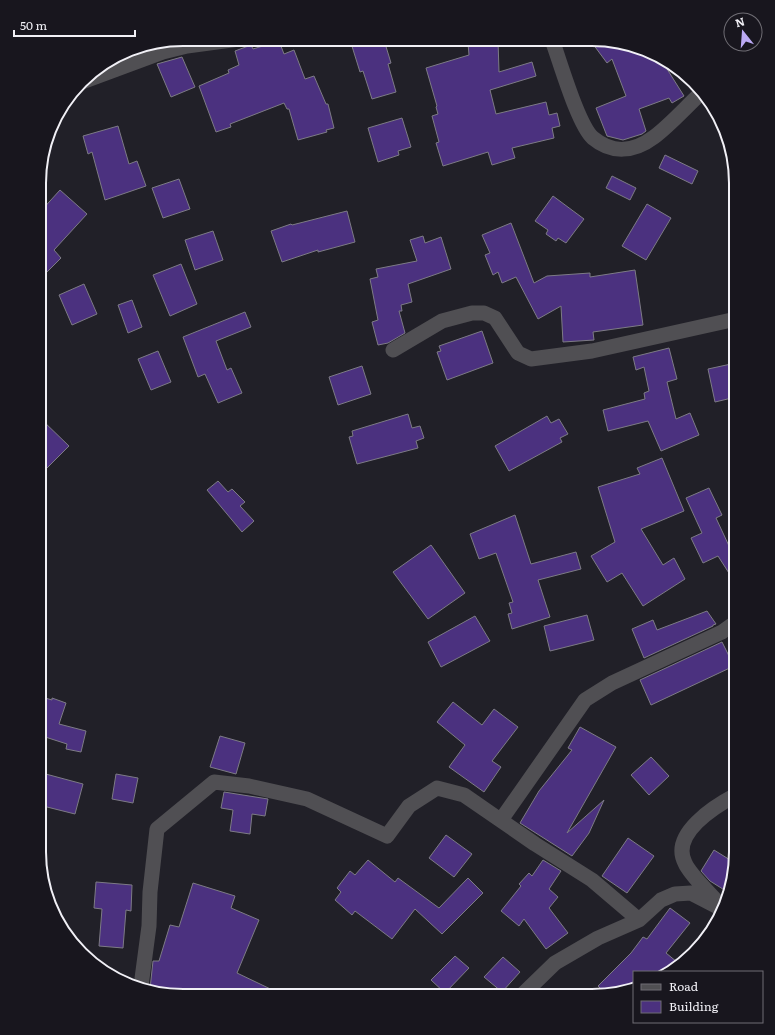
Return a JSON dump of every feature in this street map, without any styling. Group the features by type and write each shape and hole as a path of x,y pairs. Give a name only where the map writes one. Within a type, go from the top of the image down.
{"street":[{"path":"96,77 162,52 187,46"},
{"path":"554,46 577,112 592,137 615,150 637,147 654,137 698,96"},
{"path":"393,350 442,321 472,313 484,313 495,318 518,353 531,359 592,351 729,321"},
{"path":"501,820 586,700 612,683 722,632 729,627"},
{"path":"141,982 149,926 150,892 157,829 214,782 249,786 307,799 387,836 409,806 437,788 464,795 535,844 592,880 639,920"},
{"path":"718,905 684,863 682,846 692,827 715,806 729,799"},
{"path":"528,989 555,963 598,938 639,920 661,900 675,894 691,893 718,906"}],"building":[{"path":"248,46 252,46 253,49 263,46 281,46 284,54 294,50 305,79 314,76 326,104 328,104 334,128 326,130 327,132 298,140 289,109 287,109 284,103 230,124 231,127 216,132 199,86 229,73 228,70 239,65 235,51"},
{"path":"352,46 386,46 391,63 388,64 396,92 372,99 363,71 360,72"},
{"path":"468,46 498,46 499,72 532,62 536,76 490,90 496,114 546,102 549,115 557,113 560,126 552,128 554,138 512,148 515,158 492,165 488,152 443,166 436,143 439,142 432,116 438,114 437,106 426,68 469,55"},
{"path":"595,46 610,47 645,56 666,67 684,96 672,103 669,98 639,109 646,131 642,134 623,140 607,136 596,108 626,96 612,59 607,63"},
{"path":"182,57 195,87 171,97 157,64"},
{"path":"402,118 411,147 398,151 399,155 378,162 368,128"},
{"path":"118,126 129,164 137,161 146,186 105,200 92,152 88,154 83,136"},
{"path":"665,155 698,171 692,184 659,168"},
{"path":"612,176 636,188 630,200 606,188"},
{"path":"179,179 190,209 163,218 152,188"},
{"path":"60,190 87,214 54,250 61,258 46,273 46,205"},
{"path":"553,196 584,219 566,243 558,238 556,241 546,234 548,230 535,221"},
{"path":"647,204 671,218 646,260 622,246"},
{"path":"347,211 355,242 318,252 318,250 282,262 271,231 291,224 292,225"},
{"path":"511,223 534,283 547,276 590,273 590,277 635,270 643,325 593,332 594,340 563,342 561,306 538,319 516,277 502,283 498,272 493,275 485,255 490,253 482,235"},
{"path":"213,231 223,260 195,270 185,240"},
{"path":"423,236 425,243 441,237 451,269 408,284 412,302 401,305 402,311 399,311 405,333 388,343 378,345 372,322 378,320 370,279 378,277 376,269 417,261 410,240"},
{"path":"181,264 197,304 170,316 153,275"},
{"path":"84,284 97,314 72,325 59,295"},
{"path":"132,300 142,327 128,333 118,305"},
{"path":"245,312 251,327 216,341 227,370 231,368 242,393 218,403 205,374 198,377 183,337"},
{"path":"482,331 493,363 447,380 437,352 441,351 439,346"},
{"path":"669,348 677,379 667,382 676,419 690,413 699,435 661,451 648,421 608,431 603,410 645,399 644,393 649,391 644,367 636,370 633,357"},
{"path":"158,351 171,382 151,390 138,359"},
{"path":"729,364 729,399 715,402 708,369"},
{"path":"362,366 371,394 338,405 329,377"},
{"path":"408,414 412,428 420,426 424,438 416,441 418,448 357,464 349,437 353,436 352,431"},
{"path":"547,416 551,423 559,419 568,434 560,438 562,442 509,471 495,446"},
{"path":"46,424 69,446 47,468 46,467"},
{"path":"662,458 684,511 641,529 663,565 674,558 685,579 643,606 622,573 607,582 591,556 615,542 598,487 640,474 637,468"},
{"path":"218,481 228,492 232,489 245,502 240,506 254,521 242,532 207,490"},
{"path":"709,488 722,515 716,518 729,546 729,573 718,556 703,563 691,538 702,533 686,498"},
{"path":"515,515 531,564 576,552 581,569 538,580 550,617 512,629 508,614 512,613 509,603 513,602 496,553 479,559 470,534"},
{"path":"431,545 465,593 428,619 393,572"},
{"path":"707,611 716,624 644,658 632,629 653,620 657,630"},
{"path":"587,615 594,640 550,651 544,626"},
{"path":"475,616 490,641 441,667 428,642"},
{"path":"722,642 729,656 729,668 651,705 640,680"},
{"path":"46,698 52,700 52,698 66,703 59,724 86,731 81,752 66,749 67,744 46,737"},
{"path":"453,702 482,725 494,709 518,727 492,761 501,767 484,792 449,767 465,745 437,722"},
{"path":"580,727 616,747 567,833 604,800 589,833 572,856 520,823 539,791 572,750 568,748"},
{"path":"220,736 245,743 236,774 210,767"},
{"path":"651,757 669,776 649,795 631,775"},
{"path":"46,774 83,784 75,814 46,807"},
{"path":"116,774 138,778 133,803 112,799"},
{"path":"224,792 268,799 265,816 252,814 250,834 230,831 233,810 221,808"},
{"path":"446,835 472,854 454,877 429,858"},
{"path":"628,838 654,856 627,893 602,876"},
{"path":"714,850 729,859 724,889 710,881 701,871"},
{"path":"368,860 395,882 398,878 439,908 468,878 483,893 442,934 415,909 392,939 355,911 352,915 335,900 341,892 337,888 350,871 355,875"},
{"path":"543,860 561,871 549,889 558,897 549,908 568,933 546,949 524,919 519,926 501,911 521,886 519,884 529,873 532,876"},
{"path":"96,882 132,885 131,911 126,910 123,948 99,946 102,909 94,908"},
{"path":"193,883 235,896 231,908 259,920 237,973 270,989 183,989 165,988 150,985 153,961 159,961 170,925 179,927"},
{"path":"670,908 690,923 666,953 675,960 668,966 660,971 633,971 633,983 601,989 598,986 631,953 643,937 647,939"},
{"path":"455,956 469,968 449,989 441,989 431,980"},
{"path":"503,957 520,972 505,989 498,989 484,977"}]}
